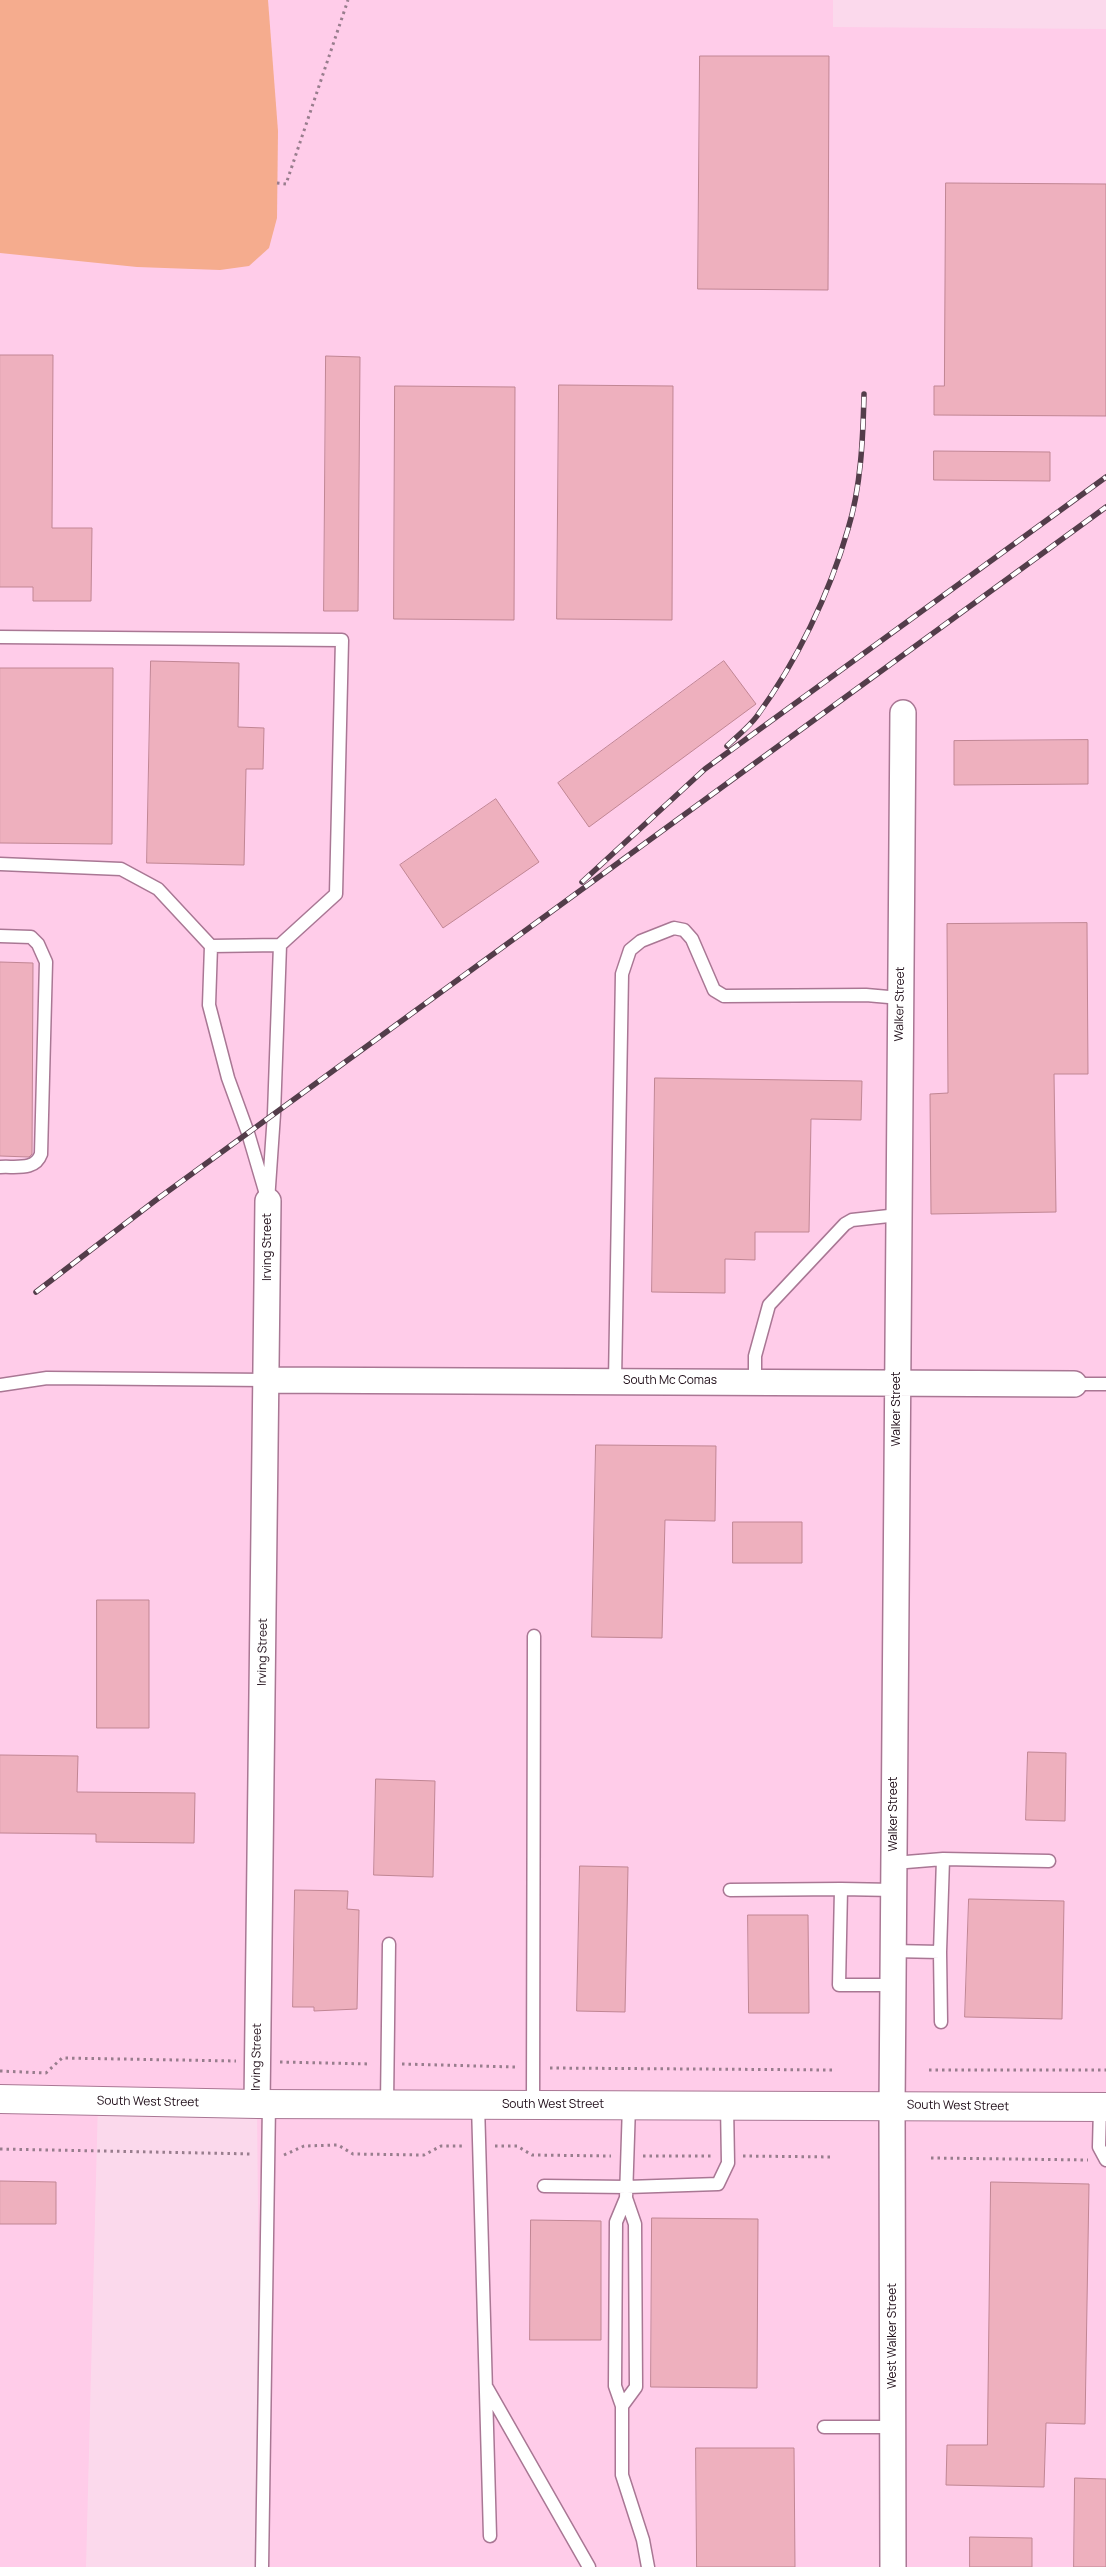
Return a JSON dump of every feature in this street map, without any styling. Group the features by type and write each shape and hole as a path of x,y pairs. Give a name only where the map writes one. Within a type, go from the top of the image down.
{"main road":[{"name":"South West Street","path":"0,2099 263,2104 1103,2107"}],"street":[{"name":"Walker Street","path":"892,2105 903,713"},
{"name":"Irving Street","path":"263,2104 257,2062 268,1201"},
{"name":"South Mc Comas","path":"267,1380 1074,1384"},
{"name":"West Walker Street","path":"892,2105 893,2567"}],"lane":[{"path":"0,637 342,640 336,894 280,945 211,946"},
{"path":"0,864 121,868 158,889 211,946 209,1004 228,1078 248,1133 268,1201"},
{"path":"615,1381 622,974 630,950 641,941 674,928 684,930 692,939 714,990 724,996 866,995 900,998"},
{"path":"0,936 31,937 38,944 46,962 41,1154 34,1166 0,1166"},
{"path":"268,1201 280,945"},
{"path":"755,1381 755,1356 770,1305 846,1224 860,1219 898,1215"},
{"path":"0,1385 47,1378 267,1380"},
{"path":"1074,1384 1106,1384"},
{"path":"533,2105 534,1636"},
{"path":"894,1863 943,1859 1050,1861"},
{"path":"941,2022 940,1952 943,1859"},
{"path":"840,1889 839,1985 893,1985"},
{"path":"730,1890 894,1890"},
{"path":"387,2104 390,1944"},
{"path":"893,1951 940,1952"},
{"path":"262,2567 268,2154 263,2104"},
{"path":"478,2104 490,2536"},
{"path":"629,2105 626,2193 616,2222 615,2386 622,2406 622,2475 643,2540 648,2567"},
{"path":"544,2186 626,2193 718,2184 728,2163 728,2105"},
{"path":"1103,2107 1100,2147 1106,2160"},
{"path":"622,2406 636,2387 635,2224 626,2193"},
{"path":"486,2386 589,2567"},
{"path":"824,2427 894,2427"}],"path":[{"path":"277,183 286,184 348,0"},
{"path":"0,2071 46,2073 62,2058 532,2068 834,2070"},
{"path":"929,2070 1106,2070"},
{"path":"0,2149 286,2155 304,2146 338,2145 352,2154 424,2155 441,2146 517,2146 532,2155 834,2157"},
{"path":"931,2158 1106,2160"}],"shaded area":[{"path":"0,0 833,0 833,27 1106,29 1106,2567 261,2567 257,2104 98,2101 86,2567 0,2567"},
{"path":"0,0 268,0 278,131 277,218 269,248 249,266 220,270 137,267 0,253"}],"building":[{"path":"700,56 829,56 828,290 698,289"},
{"path":"946,183 1106,184 1106,416 934,415 934,386 944,386"},
{"path":"0,355 53,355 52,528 92,528 91,601 33,601 33,587 0,587"},
{"path":"326,356 360,357 358,611 324,611"},
{"path":"559,385 673,386 672,620 557,619"},
{"path":"395,386 515,387 514,620 394,619"},
{"path":"934,451 1050,452 1050,481 934,480"},
{"path":"151,661 239,663 238,727 264,728 263,769 246,769 244,865 147,863"},
{"path":"724,661 756,704 589,827 558,783"},
{"path":"0,668 113,668 112,844 0,843"},
{"path":"1088,740 1088,784 954,785 954,741"},
{"path":"496,799 539,862 443,928 400,865"},
{"path":"1087,923 1088,1074 1054,1074 1056,1212 931,1214 930,1094 948,1093 947,924"},
{"path":"0,962 33,963 32,1154 29,1157 0,1156"},
{"path":"655,1078 862,1081 861,1120 811,1119 809,1232 755,1232 755,1260 725,1259 725,1293 652,1292"},
{"path":"596,1445 716,1446 715,1521 665,1520 662,1638 592,1637"},
{"path":"733,1522 802,1522 802,1563 733,1563"},
{"path":"97,1600 149,1600 149,1728 97,1728"},
{"path":"1028,1752 1066,1753 1065,1821 1026,1820"},
{"path":"0,1755 78,1756 77,1792 195,1793 194,1843 96,1842 96,1834 0,1833"},
{"path":"376,1779 435,1781 433,1877 374,1875"},
{"path":"580,1866 628,1867 625,2012 577,2011"},
{"path":"295,1890 348,1891 347,1909 359,1910 357,2009 314,2011 314,2007 293,2007"},
{"path":"969,1899 1064,1901 1062,2019 965,2017"},
{"path":"748,1915 808,1915 809,2013 749,2013"},
{"path":"0,2181 56,2182 56,2224 0,2224"},
{"path":"991,2182 1089,2184 1085,2424 1046,2423 1044,2487 946,2485 947,2445 987,2445"},
{"path":"652,2218 758,2219 757,2388 651,2387"},
{"path":"531,2220 601,2221 601,2340 530,2340"},
{"path":"696,2448 794,2448 795,2567 697,2567"},
{"path":"1075,2478 1106,2479 1106,2567 1074,2567"},
{"path":"970,2537 1032,2538 1032,2567 970,2567"}],"railway":[{"path":"727,746 747,728 772,695 810,627 831,578 848,529 856,496 862,445 864,394"},
{"path":"582,882 705,769 1106,477"},
{"path":"36,1292 156,1200 1106,507"}]}
